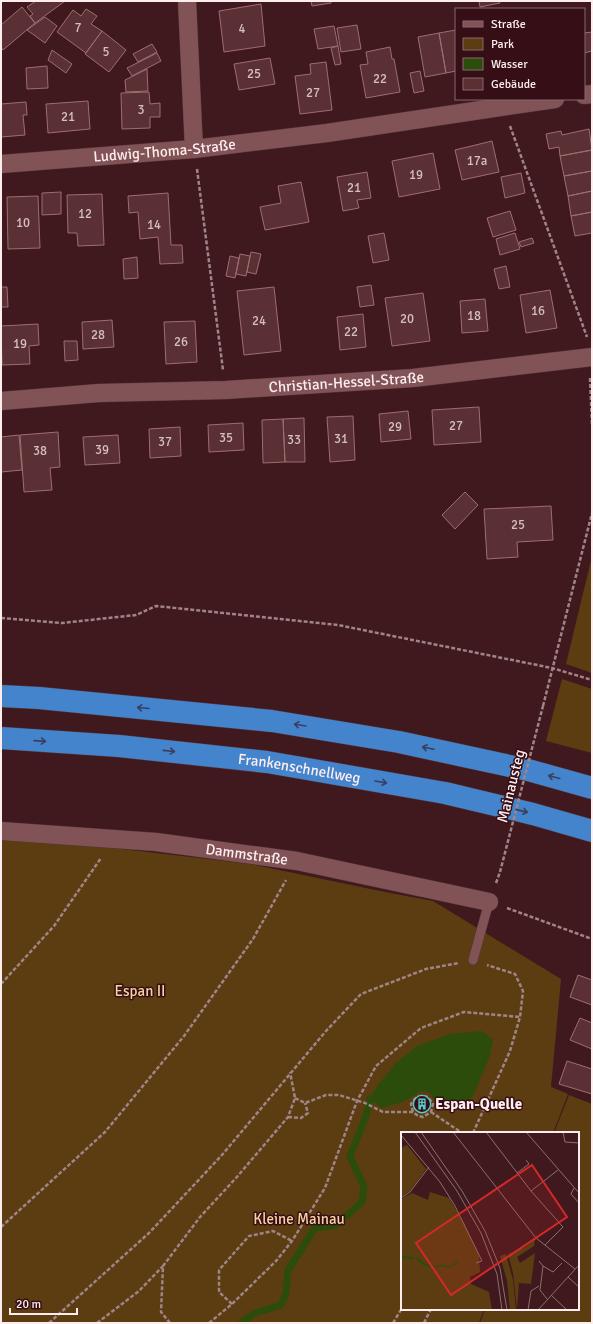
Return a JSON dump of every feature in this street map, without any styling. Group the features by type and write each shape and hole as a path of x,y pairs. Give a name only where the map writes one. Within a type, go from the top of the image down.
{"highway":[{"path":"1,696 39,698 272,721 399,742 528,770 592,788"},
{"name":"Frankenschnellweg","path":"1,738 119,746 267,762 446,793 533,814 592,831"}],"street":[{"path":"187,1 194,149"},
{"name":"Ludwig-Thoma-Straße","path":"1,164 194,149 327,133 548,100"},
{"name":"Christian-Hessel-Straße","path":"1,401 99,393 226,390 413,378 590,358"},
{"name":"Dammstraße","path":"1,831 156,842 297,860 489,902"}],"lane":[{"path":"473,960 489,902"}],"path":[{"path":"502,107 590,344 592,425"},
{"path":"194,149 226,390"},
{"name":"Mainausteg","path":"500,872 592,513"},
{"path":"1,618 62,623 136,615 156,606 338,625 552,668 592,680"},
{"path":"1,984 54,926 114,839"},
{"path":"1,1227 105,1132 184,1036 253,940 297,860"},
{"path":"489,902 592,939"},
{"path":"49,1323 154,1227 222,1155 326,1030 361,994 426,970 473,960 514,974 523,991 520,1017 510,1051 473,1132"},
{"path":"209,1323 232,1304 276,1261 292,1241 325,1188 357,1101 376,1066 421,1028 464,1012 520,1017"},
{"path":"97,1323 139,1291 163,1266 200,1217 236,1178 288,1117 295,1098 290,1072"},
{"path":"422,1095 428,1097 433,1104 431,1112 423,1117 418,1116 413,1112 411,1104 414,1098 422,1095"},
{"path":"295,1098 305,1102 326,1096 339,1096 357,1101 383,1112 413,1112"},
{"path":"288,1117 301,1118 305,1116 308,1113 305,1102"},
{"path":"431,1112 461,1132"},
{"path":"232,1304 219,1292 219,1270 249,1236 273,1231 292,1241"},
{"path":"163,1266 161,1312 170,1323"},
{"path":"393,1323 401,1310"},
{"path":"424,1323 430,1310"}],"green space":[{"path":"592,556 592,673 566,664"},
{"path":"562,679 592,689 592,753 546,741"},
{"path":"1,840 113,848 251,864 433,901 561,979 551,1087 568,1094 553,1132 401,1132 401,1310 484,1310 479,1323 1,1323"},
{"path":"569,1095 592,1104 592,1323 480,1323 485,1310 579,1310 579,1132 554,1132"}],"water":[{"path":"482,1031 493,1040 490,1055 474,1094 465,1105 437,1104 429,1092 421,1091 405,1101 382,1108 370,1099 377,1086 395,1064 417,1046 451,1034"}],"building":[{"path":"36,1 65,1 35,23 30,16 33,14 27,7"},
{"path":"311,1 331,1 331,3 312,6"},
{"path":"479,1 499,1 500,3 480,7"},
{"path":"261,4 265,46 224,52 219,11"},
{"path":"22,7 35,23 3,50 1,47 1,25"},
{"path":"86,9 97,16 91,24 102,31 86,53 57,32 73,10 81,16"},
{"path":"45,17 57,26 45,43 27,30"},
{"path":"357,25 361,49 341,52 337,28"},
{"path":"334,26 338,46 318,49 314,29"},
{"path":"455,30 455,71 446,73 439,33"},
{"path":"102,31 126,50 109,72 85,54"},
{"path":"592,32 592,51 585,53 585,33"},
{"path":"439,33 446,73 425,77 418,37"},
{"path":"152,44 157,52 138,62 133,54"},
{"path":"338,46 341,64 335,65 331,48"},
{"path":"390,47 392,59 394,59 400,92 366,98 360,65 368,64 366,52"},
{"path":"52,50 72,64 66,73 48,60"},
{"path":"157,53 161,61 132,76 127,68"},
{"path":"270,58 275,84 239,90 234,64"},
{"path":"326,62 332,110 300,114 295,76 311,74 310,64"},
{"path":"47,66 48,88 27,89 26,68"},
{"path":"147,69 148,91 126,92 125,80"},
{"path":"420,71 424,91 414,93 410,73"},
{"path":"149,92 150,104 160,103 160,117 150,117 150,128 122,129 121,93"},
{"path":"88,101 90,129 48,133 46,104"},
{"path":"26,102 27,115 23,115 25,135 1,137 1,104"},
{"path":"589,129 592,150 560,156 559,147 549,149 546,134 561,131 562,135"},
{"path":"492,141 499,172 462,180 455,150"},
{"path":"592,150 592,171 564,176 560,156"},
{"path":"433,153 440,189 399,197 392,161"},
{"path":"592,171 592,191 568,196 564,176"},
{"path":"367,172 371,198 357,200 359,208 343,211 337,177"},
{"path":"521,173 525,193 505,198 501,177"},
{"path":"301,182 309,222 265,230 260,207 281,203 278,186"},
{"path":"592,191 592,212 571,216 568,196"},
{"path":"61,192 61,214 42,215 42,193"},
{"path":"168,193 171,245 182,245 183,263 160,264 158,237 140,239 138,212 129,213 128,196"},
{"path":"102,194 104,245 78,246 77,233 68,233 67,195"},
{"path":"38,196 40,248 8,249 7,197"},
{"path":"510,211 516,230 493,237 487,218"},
{"path":"592,212 592,233 575,236 571,216"},
{"path":"384,233 389,260 373,263 368,236"},
{"path":"515,233 520,249 500,255 496,239"},
{"path":"532,238 534,243 521,247 519,242"},
{"path":"251,252 261,254 256,274 247,272"},
{"path":"240,254 250,256 246,276 236,274"},
{"path":"230,256 239,258 235,278 226,276"},
{"path":"137,257 138,278 124,279 123,259"},
{"path":"506,266 510,287 499,289 494,269"},
{"path":"371,285 374,305 360,307 357,287"},
{"path":"1,287 7,287 8,307 1,307"},
{"path":"274,287 281,351 244,355 237,291"},
{"path":"550,290 557,328 526,333 520,295"},
{"path":"423,293 430,341 392,346 385,298"},
{"path":"485,299 488,331 462,333 460,301"},
{"path":"363,314 366,347 340,350 337,317"},
{"path":"112,320 114,347 83,349 82,322"},
{"path":"195,321 197,362 166,364 164,322"},
{"path":"38,324 39,345 29,346 30,364 2,365 1,326"},
{"path":"64,341 77,341 78,360 65,361"},
{"path":"479,407 481,442 434,445 432,410"},
{"path":"408,411 411,439 381,442 379,414"},
{"path":"353,416 355,460 330,462 327,417"},
{"path":"304,418 305,462 285,462 283,419"},
{"path":"283,419 285,462 263,463 262,420"},
{"path":"243,423 244,450 209,452 208,425"},
{"path":"180,427 181,456 150,458 149,429"},
{"path":"58,432 60,467 50,468 52,490 24,492 20,435"},
{"path":"19,435 22,470 1,472 1,437"},
{"path":"118,435 120,463 85,465 83,437"},
{"path":"465,492 478,505 455,529 442,515"},
{"path":"551,506 553,540 517,542 518,557 487,559 484,509"},
{"path":"578,975 592,980 592,1005 570,997"},
{"path":"580,1018 592,1023 592,1049 570,1040"},
{"path":"567,1061 592,1069 592,1094 559,1084"},
{"name":"Espan-Quelle","path":"422,1097 429,1102 430,1105 425,1112 422,1113 415,1108 414,1105 419,1098"}],"waterway":[{"path":"241,1323 255,1313 281,1305 286,1293 288,1270 315,1228 336,1225 362,1202 364,1187 350,1156 366,1116 370,1099"}],"place":[{"name":"Espan-Quelle","path":"422,1104"}],"park label":[{"name":"Espan II","path":"140,991"},
{"name":"Kleine Mainau","path":"299,1219"}]}
